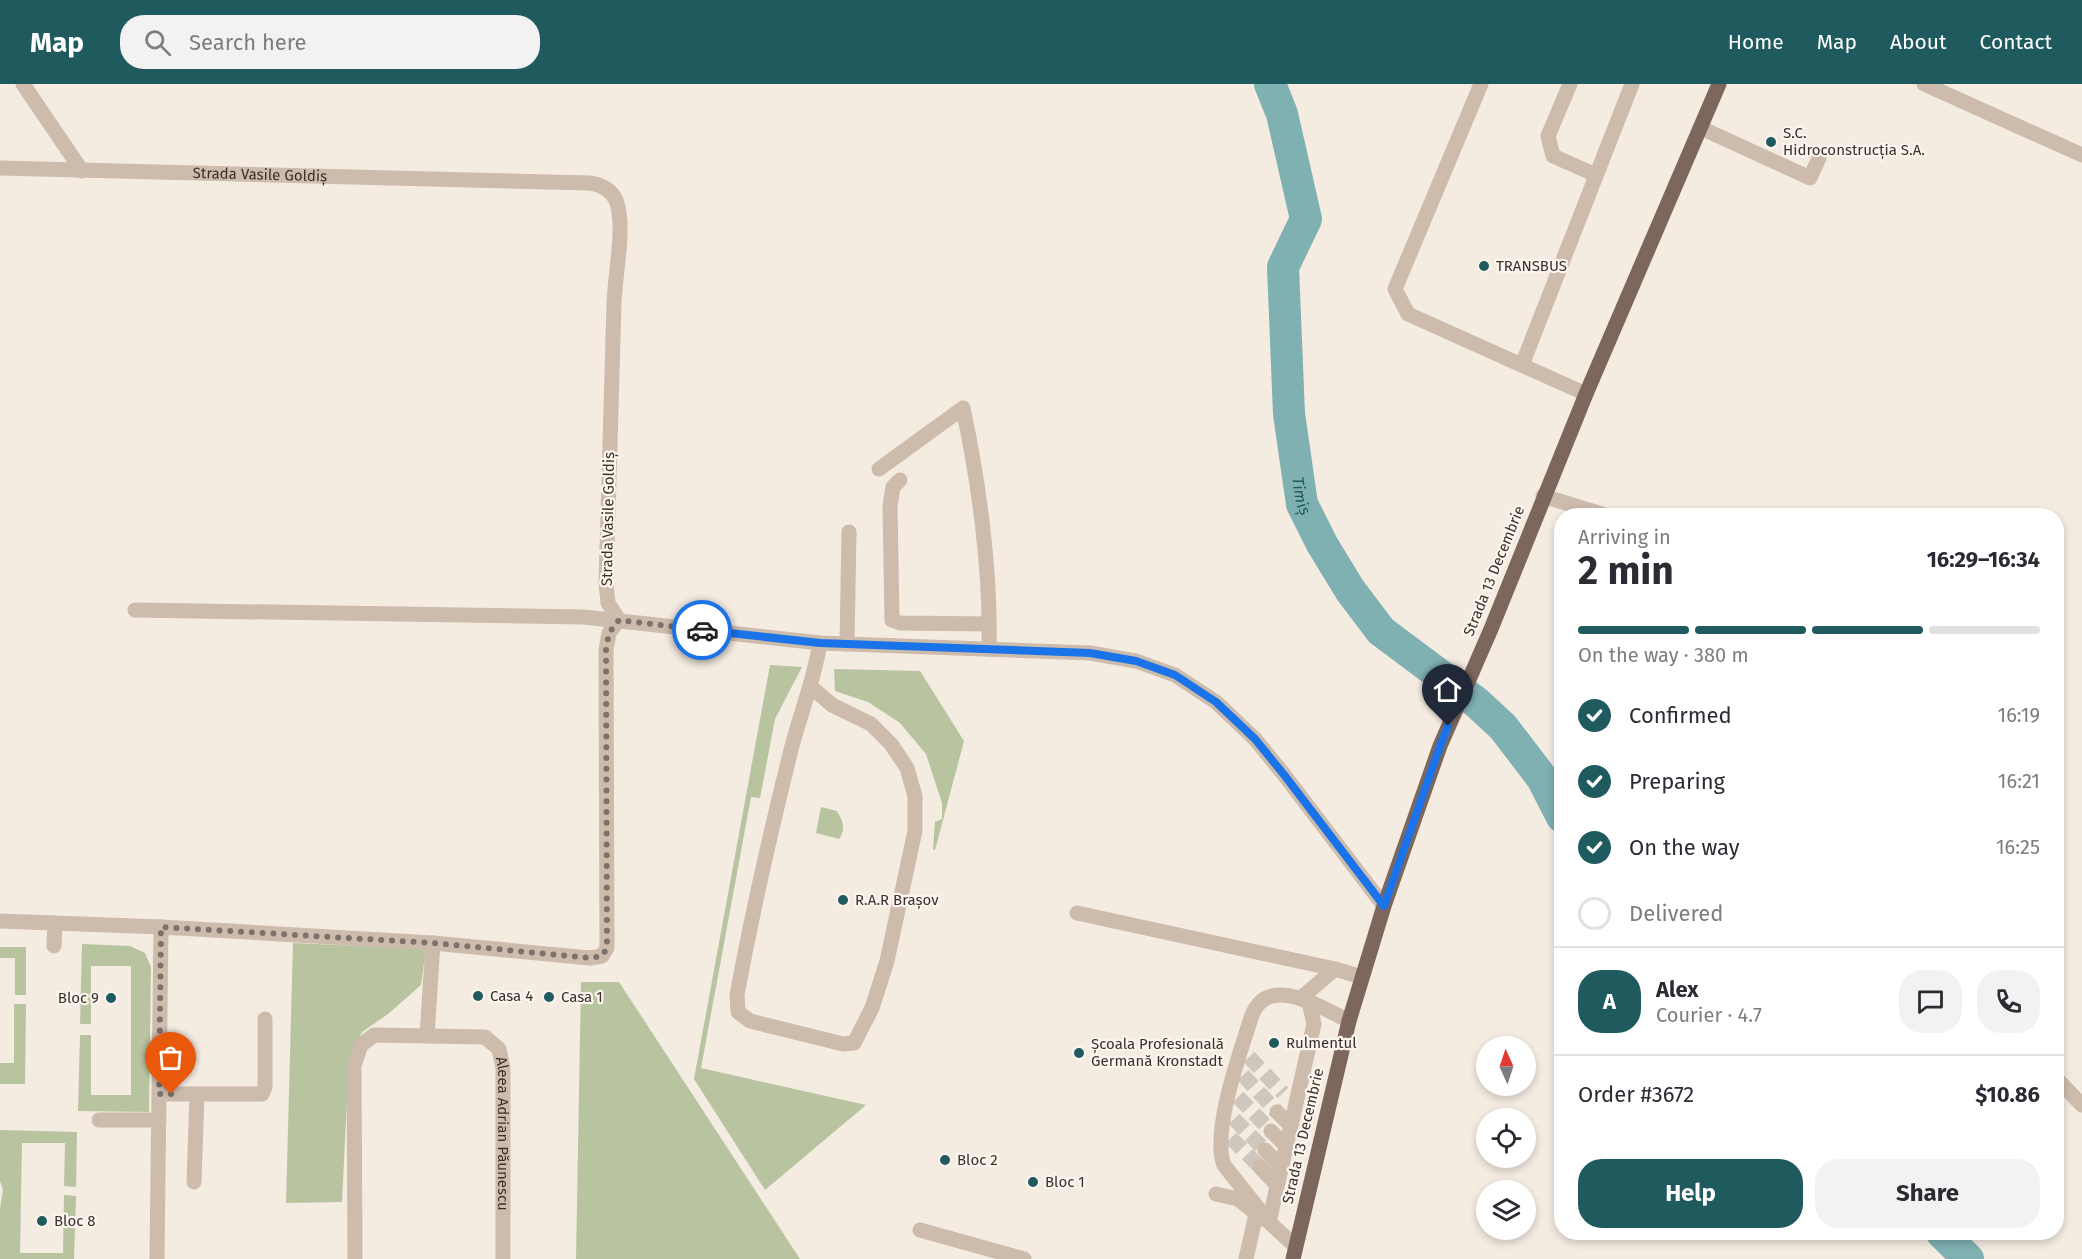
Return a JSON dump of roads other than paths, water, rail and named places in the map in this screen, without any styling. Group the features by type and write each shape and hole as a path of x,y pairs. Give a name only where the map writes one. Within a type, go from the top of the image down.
{"main road":[{"name":"Strada 13 Decembrie","path":"1294,1252 1349,1021 1384,906 1440,746 1491,629 1586,394 1719,84"}],"street":[{"path":"23,84 82,171"},
{"path":"1481,84 1395,289 1408,314 1586,394"},
{"path":"1570,84 1548,136 1553,156 1596,175"},
{"path":"1522,365 1632,84"},
{"path":"1924,84 2082,155"},
{"path":"1701,128 1810,178 1819,158"},
{"name":"Strada Vasile Goldiș","path":"0,168 589,183 600,185 612,193 618,205 620,220 614,289 606,583 608,603 619,620"},
{"path":"879,469 963,408 973,453 978,499 989,624 989,649"},
{"path":"900,480 893,487 890,506 892,620 900,623 989,624"},
{"path":"1544,496 1582,508"},
{"path":"847,644 849,532"},
{"path":"135,610 572,616 820,643 1090,653 1136,661 1175,675 1216,702 1262,748 1384,906"},
{"path":"0,921 161,927 433,943 590,958 602,956 607,948 606,650 609,633 619,620"},
{"path":"921,623 922,646"},
{"path":"810,686 832,705 871,724 891,744 907,768 915,796 915,831 887,961 872,1008 854,1043 843,1044 760,1024 750,1021 738,1012 737,995 757,893 791,750 820,643"},
{"path":"1077,913 1335,969 1362,977"},
{"path":"54,946 55,923"},
{"path":"157,1259 161,927"},
{"path":"427,1036 433,943"},
{"path":"1305,1000 1335,969"},
{"path":"1294,1252 1263,1218 1224,1165 1220,1145 1227,1134 1234,1093 1256,1006 1266,998 1275,995 1289,995 1349,1021"},
{"path":"1246,1259 1276,1184 1314,1024 1305,1000"},
{"path":"159,1094 262,1094 265,1087 265,1019"},
{"name":"Aleea Adrian Păunescu","path":"355,1259 354,1066 361,1046 374,1035 485,1037 499,1049 503,1068 503,1259"},
{"path":"2064,1086 2082,1104"},
{"path":"1282,1093 1294,1105"},
{"path":"194,1182 196,1094"},
{"path":"1277,1112 1290,1125"},
{"path":"99,1120 159,1120"},
{"path":"1271,1131 1285,1145"},
{"path":"1265,1150 1280,1166"},
{"path":"1260,1167 1276,1184"},
{"path":"1216,1194 1238,1200 1263,1218"},
{"path":"920,1230 1024,1259"}],"waterway":[{"name":"Timiș","path":"1270,84 1282,114 1306,219 1283,267 1289,414 1302,504 1322,544 1350,590 1381,631 1476,702 1503,727 1542,778 1554,801"},
{"name":"Timiș","path":"1949,1240 1968,1259"}],"tunnel":[{"path":"1249,1057 1283,1093"},
{"path":"1243,1075 1277,1112"},
{"path":"1238,1097 1271,1131"},
{"path":"1234,1119 1265,1150"},
{"path":"1231,1138 1260,1167"}],"place":[{"name":"S.C. Hidroconstrucția S.A.","path":"1771,142"},
{"name":"TRANSBUS","path":"1484,266"},
{"name":"R.A.R Brașov","path":"843,900"},
{"name":"Casa 4","path":"478,996"},
{"name":"Casa 1","path":"549,997"},
{"name":"Bloc 9","path":"111,998"},
{"name":"Rulmentul","path":"1274,1043"},
{"name":"Școala Profesională Germană Kronstadt","path":"1079,1053"},
{"name":"Bloc 2","path":"945,1160"},
{"name":"Bloc 1","path":"1033,1182"},
{"name":"Bloc 8","path":"42,1221"}]}
